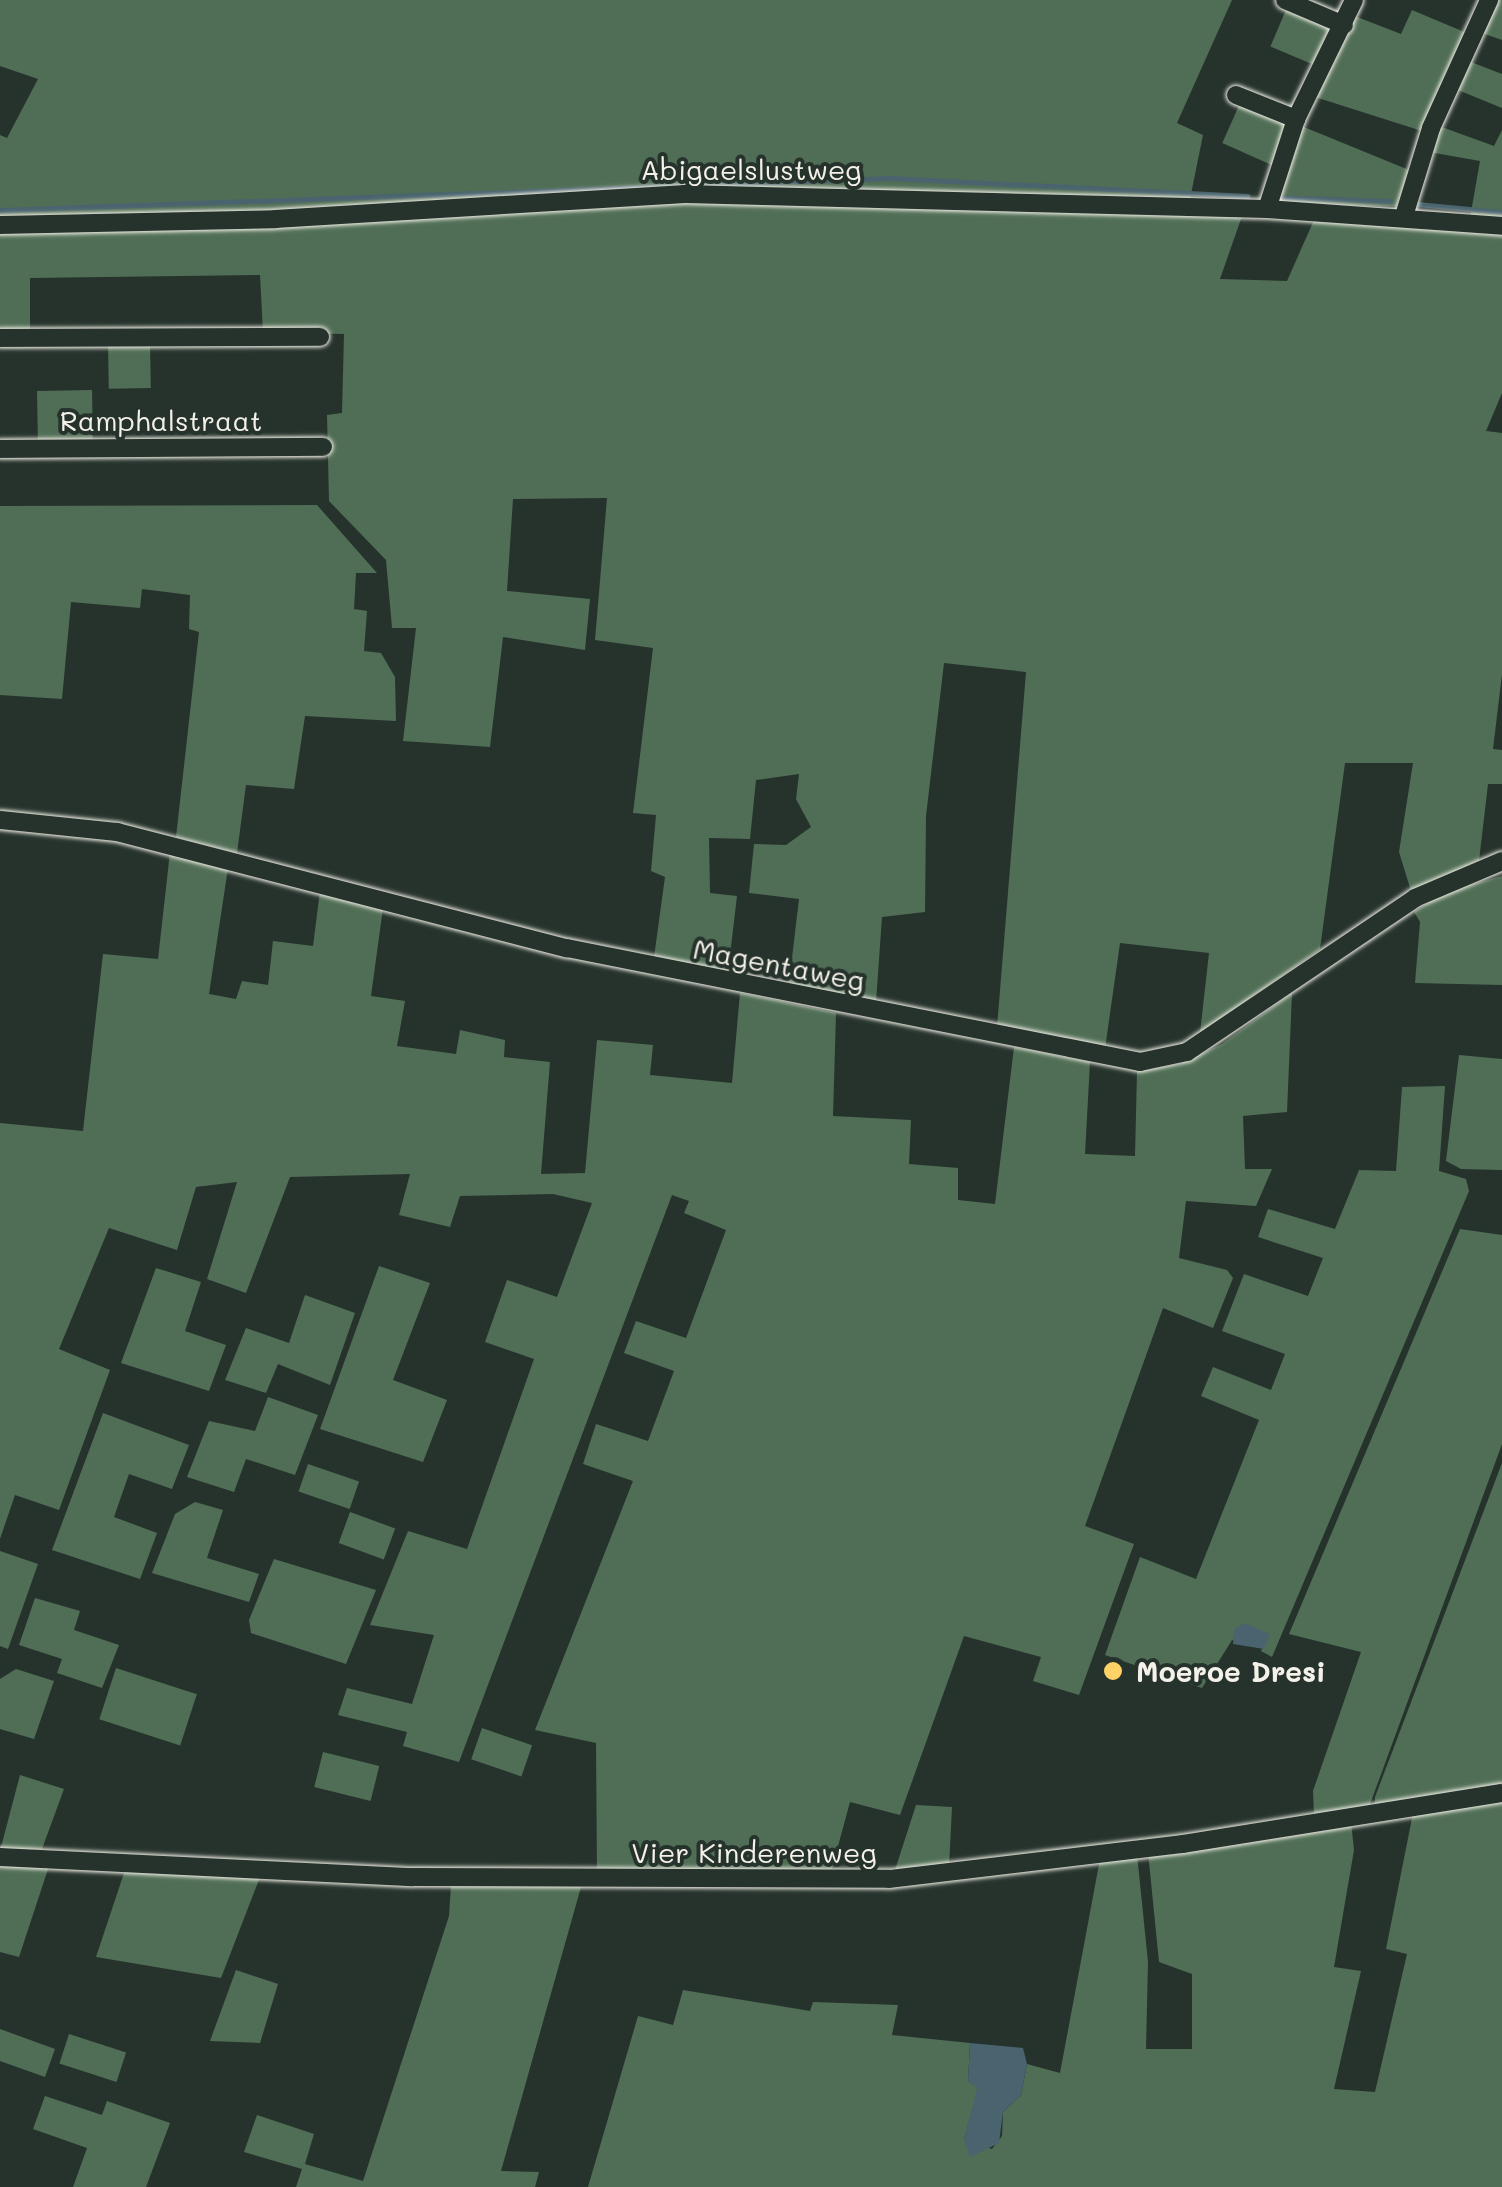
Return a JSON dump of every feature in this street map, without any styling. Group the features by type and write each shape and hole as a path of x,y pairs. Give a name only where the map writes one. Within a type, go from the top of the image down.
{"street":[{"path":"1286,0 1344,25"},
{"path":"1267,210 1296,119 1354,0"},
{"path":"1404,216 1431,128 1489,0"},
{"path":"1236,95 1296,119"},
{"name":"Abigaelslustweg","path":"0,224 275,219 685,194 1267,210 1404,216 1502,226"},
{"path":"0,338 320,337"},
{"name":"Ramphalstraat","path":"0,449 323,447"},
{"name":"Magentaweg","path":"0,820 118,832 567,948 1140,1062 1187,1052 1415,898 1502,861"},
{"name":"Vier Kinderenweg","path":"0,1857 413,1877 872,1880 1183,1844 1502,1793"}],"green space":[{"path":"0,0 1232,0 1177,123 1203,135 1189,204 894,193 0,219 0,135 7,138 38,79 0,66"},
{"path":"1497,0 1502,0 1502,40 1482,33"},
{"path":"1288,5 1340,27 1322,68 1270,46"},
{"path":"1412,10 1469,34 1425,132 1312,96 1352,15 1401,34"},
{"path":"1471,62 1502,74 1502,108 1458,90"},
{"path":"1241,101 1290,123 1272,165 1222,143"},
{"path":"1299,125 1409,170 1397,206 1275,205"},
{"path":"1439,126 1494,146 1502,130 1502,221 1470,218 1480,161 1429,152"},
{"path":"687,199 1242,216 1220,279 1287,281 1314,220 1502,231 1502,393 1486,431 1502,433 1502,674 1493,749 1502,750 1502,784 1488,784 1479,861 1411,891 1399,852 1413,763 1345,763 1320,949 1200,1033 1209,953 1120,943 1105,1049 997,1027 1026,672 944,663 926,816 925,912 882,917 876,1002 789,983 799,899 749,893 754,844 786,845 811,827 796,799 799,774 756,780 750,839 709,838 710,893 737,896 728,972 654,957 665,877 651,871 656,815 633,813 653,648 595,640 607,498 513,499 507,591 590,599 585,650 503,637 490,747 403,741 416,628 392,628 386,560 329,501 327,415 342,413 344,334 263,332 260,275 30,278 30,331 0,332 0,229"},
{"path":"150,342 151,388 109,389 108,343"},
{"path":"92,390 93,442 38,443 37,391"},
{"path":"317,505 377,573 356,573 354,609 367,611 364,651 381,653 395,677 396,721 305,716 294,789 246,785 237,853 176,837 199,632 189,629 190,595 142,589 140,608 71,602 62,699 0,695 0,506"},
{"path":"170,852 228,868 209,994 236,999 242,981 268,985 273,941 313,946 320,891 383,908 371,996 405,1001 397,1046 456,1054 460,1030 505,1040 504,1057 550,1062 541,1174 585,1173 597,1040 653,1045 650,1075 732,1083 740,993 836,1013 833,1116 911,1120 909,1164 958,1168 958,1200 995,1204 1014,1047 1090,1062 1085,1154 1135,1156 1137,1071 1180,1064 1222,1044 1292,993 1287,1112 1243,1116 1245,1169 1272,1169 1256,1206 1186,1201 1179,1258 1227,1270 1233,1278 1213,1328 1163,1308 1085,1526 1134,1544 1079,1695 1033,1681 1041,1657 964,1636 900,1815 850,1802 831,1872 597,1872 596,1743 535,1730 633,1481 583,1464 596,1424 648,1441 674,1371 624,1353 636,1321 686,1338 726,1230 684,1213 689,1201 672,1195 459,1762 403,1746 407,1732 338,1715 347,1688 412,1704 434,1635 370,1625 408,1531 467,1549 534,1359 485,1342 507,1280 557,1297 592,1203 553,1194 460,1196 450,1227 399,1215 410,1174 290,1177 246,1293 207,1279 237,1182 196,1187 177,1250 109,1228 59,1349 110,1370 59,1510 15,1495 0,1539 0,1123 83,1131 103,954 158,959"},
{"path":"1502,876 1502,985 1415,983 1420,922 1414,912 1445,892"},
{"path":"1459,1055 1502,1059 1502,1170 1461,1169 1446,1161"},
{"path":"1445,1086 1439,1171 1466,1179 1469,1191 1272,1657 1261,1651 1269,1634 1232,1640 1202,1688 1105,1655 1140,1557 1196,1579 1259,1420 1201,1396 1213,1367 1271,1390 1285,1354 1222,1331 1244,1274 1308,1296 1323,1258 1258,1237 1268,1209 1335,1229 1359,1170 1396,1171 1402,1087"},
{"path":"1460,1229 1502,1235 1502,1444 1369,1807 1314,1815 1313,1791 1361,1652 1289,1634"},
{"path":"379,1266 430,1283 393,1380 447,1400 423,1462 320,1429"},
{"path":"156,1268 201,1282 185,1331 226,1345 209,1391 121,1363"},
{"path":"305,1295 355,1313 330,1385 278,1364 266,1393 225,1380 246,1328 289,1343"},
{"path":"268,1397 318,1415 295,1475 246,1459 234,1492 187,1477 209,1421 255,1431"},
{"path":"103,1413 189,1445 172,1489 129,1474 114,1517 157,1533 140,1579 52,1550"},
{"path":"1502,1463 1502,1787 1375,1805 1375,1797"},
{"path":"308,1464 359,1482 350,1509 299,1491"},
{"path":"195,1502 223,1510 207,1558 259,1574 249,1602 152,1573 175,1514"},
{"path":"350,1512 395,1528 384,1559 339,1543"},
{"path":"0,1551 38,1564 8,1649 0,1646"},
{"path":"274,1559 376,1590 346,1664 251,1633 249,1620"},
{"path":"35,1598 80,1611 74,1630 119,1645 102,1688 57,1673 62,1659 19,1645"},
{"path":"116,1668 197,1694 180,1746 99,1719"},
{"path":"16,1669 54,1681 34,1739 0,1729 0,1679"},
{"path":"482,1728 532,1745 521,1776 471,1759"},
{"path":"323,1752 379,1766 371,1801 314,1787"},
{"path":"20,1775 64,1789 42,1849 0,1851"},
{"path":"1502,1800 1502,2187 588,2187 638,2016 673,2025 683,1990 810,2011 813,2002 898,2005 892,2035 970,2043 968,2081 978,2088 964,2140 992,2149 1002,2136 1003,2112 1021,2095 1027,2064 1060,2073 1100,1859 1137,1854 1148,1962 1146,2049 1192,2049 1192,1974 1159,1962 1148,1852 1351,1822 1354,1850 1334,1967 1361,1971 1334,2089 1375,2092 1407,1954 1386,1949 1413,1813"},
{"path":"916,1805 952,1807 949,1867 895,1870"},
{"path":"0,1864 49,1866 19,1957 0,1952"},
{"path":"125,1870 260,1877 221,1978 96,1957"},
{"path":"451,1885 581,1887 501,2171 539,2172 535,2187 296,2187 302,2169 244,2152 257,2115 314,2134 305,2164 363,2181 449,1916"},
{"path":"236,1970 278,1984 260,2043 210,2041"},
{"path":"0,2029 55,2049 45,2077 0,2061"},
{"path":"69,2034 126,2053 116,2082 59,2063"},
{"path":"45,2096 102,2115 107,2101 170,2123 146,2187 73,2187 87,2148 33,2129"}],"water":[{"path":"1244,1623 1270,1634 1264,1649 1233,1644 1234,1629"},
{"path":"970,2043 1023,2048 1027,2064 1021,2095 1003,2112 999,2143 970,2157 964,2140 977,2088 968,2081"}],"waterway":[{"path":"0,210 890,178 1248,196"},
{"path":"1273,197 1390,201"},
{"path":"1417,204 1502,212"}],"place":[{"name":"Moeroe Dresi","path":"1113,1671"}]}
